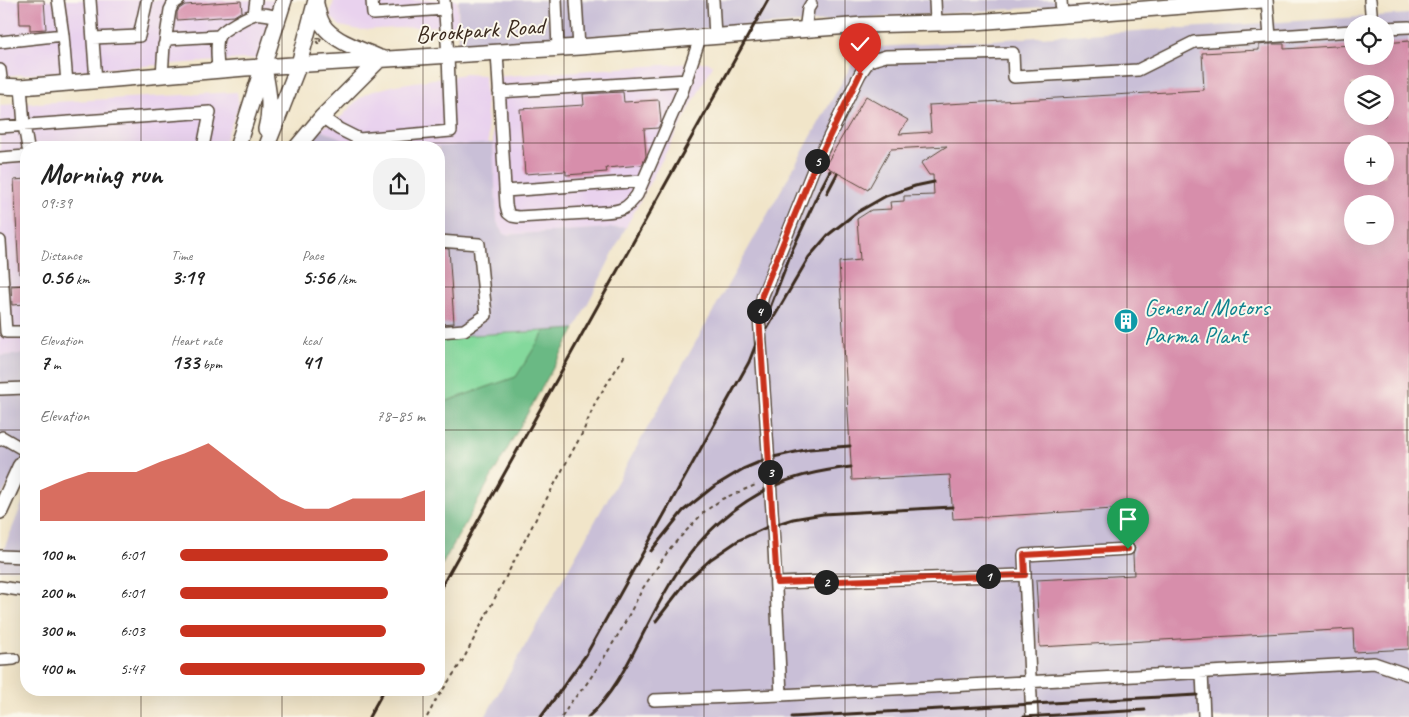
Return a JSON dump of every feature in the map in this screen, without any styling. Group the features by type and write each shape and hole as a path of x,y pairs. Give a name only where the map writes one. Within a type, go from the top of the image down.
{"main road":[{"path":"239,141 284,0"},
{"name":"Brookpark Road","path":"1,86 21,87 264,66 382,58 448,56 863,25 975,22 1262,0"},
{"path":"302,141 322,117 382,58 344,43 325,28 318,16 316,1"},
{"path":"269,141 299,64 316,1"},
{"path":"264,66 270,101 266,141"},
{"path":"0,511 20,472"}],"lane":[{"path":"58,0 67,83"},
{"path":"90,0 96,81"},
{"path":"93,38 139,36 147,0"},
{"path":"162,76 164,45 170,10 173,4 179,0"},
{"path":"254,14 256,0"},
{"path":"322,117 339,129 359,138 451,131 445,4 373,14 372,0"},
{"path":"556,0 558,48"},
{"path":"576,0 579,47"},
{"path":"497,52 506,209 508,213 518,217 618,211 631,204 637,195 707,37 713,0"},
{"path":"935,0 936,23"},
{"path":"1061,0 1062,15"},
{"path":"1267,0 1270,36"},
{"path":"1370,0 1371,15"},
{"path":"804,30 808,9 811,4"},
{"path":"218,71 217,44 219,36 225,30 254,14 279,17"},
{"path":"1394,28 1409,27"},
{"path":"781,695 777,583 759,315 762,295 813,170 860,74 869,61 886,56 1013,53 1014,78 1128,71 1138,70 1194,42 1344,31"},
{"path":"0,42 63,35"},
{"path":"165,42 168,39 219,36"},
{"path":"0,70 1,86"},
{"path":"499,92 687,80"},
{"path":"21,87 27,141"},
{"path":"0,127 210,112 204,141"},
{"path":"0,158 20,156"},
{"path":"505,191 643,181"},
{"path":"0,241 3,336 20,333"},
{"path":"445,241 479,244 486,315 464,330 445,332"},
{"path":"0,389 20,388"},
{"path":"0,440 2,437 20,448"},
{"path":"1032,717 1024,555 1128,549"},
{"path":"0,556 20,557"},
{"path":"777,583 1025,575"},
{"path":"0,588 20,590"},
{"path":"0,660 14,659"},
{"path":"654,700 781,695 1374,663 1409,675"},
{"path":"1202,673 1204,717"}],"path":[{"path":"445,688 463,660 583,432 595,403 625,355"},
{"path":"562,717 602,661 643,588 671,547 704,512 722,499 759,484 770,482"},
{"path":"427,717 440,696"}],"shaded area":[{"path":"0,0 276,0 259,58 0,76"},
{"path":"334,0 457,0 458,25 359,30 340,26 330,16"},
{"path":"458,0 1151,0 459,45"},
{"path":"1409,14 1409,717 485,717 861,48 1344,18 1344,65 1394,65 1393,15"},
{"path":"707,62 713,65 626,227 505,235 497,222 490,77"},
{"path":"465,74 484,75 489,144 445,147 445,141 342,141 342,138 319,130 342,116 357,100 370,92 396,85"},
{"path":"237,92 239,106 224,141 20,141 20,354 0,356 0,105"},
{"path":"319,130 342,138 342,141 309,141"},
{"path":"493,143 497,222 505,235 626,227 575,329 445,337 445,146"},
{"path":"20,354 20,464 0,499 0,356"},
{"path":"20,509 20,568 0,570 0,559"}],"green space":[{"path":"575,329 445,559 445,402 516,377 545,331"},
{"path":"545,331 516,377 445,402 445,337"}],"building":[{"path":"19,0 44,0 46,29 30,30 30,24 20,24"},
{"path":"241,1 242,11 234,16 177,20 177,12 185,5"},
{"name":"General Motors Parma Plant","path":"1409,41 1409,649 1354,652 1353,629 1040,647 1036,580 1134,575 1133,555 1135,548 1132,543 1130,508 953,519 950,475 852,480 839,262 860,260 857,219 871,210 891,209 890,202 904,201 904,196 934,195 933,175 929,175 921,163 947,146 891,149 868,190 825,166 866,96 908,120 899,134 931,132 929,105 1204,90 1202,53 1259,50 1259,45 1267,44 1284,44 1284,49 1344,45 1344,65 1394,65 1394,42"},
{"path":"623,92 624,102 659,100 661,122 658,128 644,129 646,156 642,165 606,168 607,172 566,175 566,171 525,174 520,109 584,105 583,94"},
{"path":"14,180 20,180 20,274 19,274"},
{"path":"445,249 449,249 454,323 445,324"},
{"path":"20,285 20,304 12,305 11,286"}],"railway":[{"path":"445,580 768,0"},
{"path":"541,717 586,655 749,362 793,248 830,171"},
{"path":"827,193 837,174"},
{"path":"767,329 809,257 828,235 856,213 886,196 934,182"},
{"path":"651,551 683,511 713,487 743,469 769,458 809,449 850,446"},
{"path":"588,717 606,698 621,676 661,599 678,571 696,546 718,523 756,495 780,483 810,474 851,467"},
{"path":"656,621 686,582 711,559 739,540 765,528 793,519 823,514 952,507"},
{"path":"792,717 1197,695"},
{"path":"369,717 381,696"},
{"path":"1023,717 1145,710"}],"place":[{"name":"General Motors Parma Plant","path":"1126,321"}],"route":[{"path":"860,74 813,170 762,295 759,315 760,342 777,583 1025,575 1024,555 1128,549"}]}
